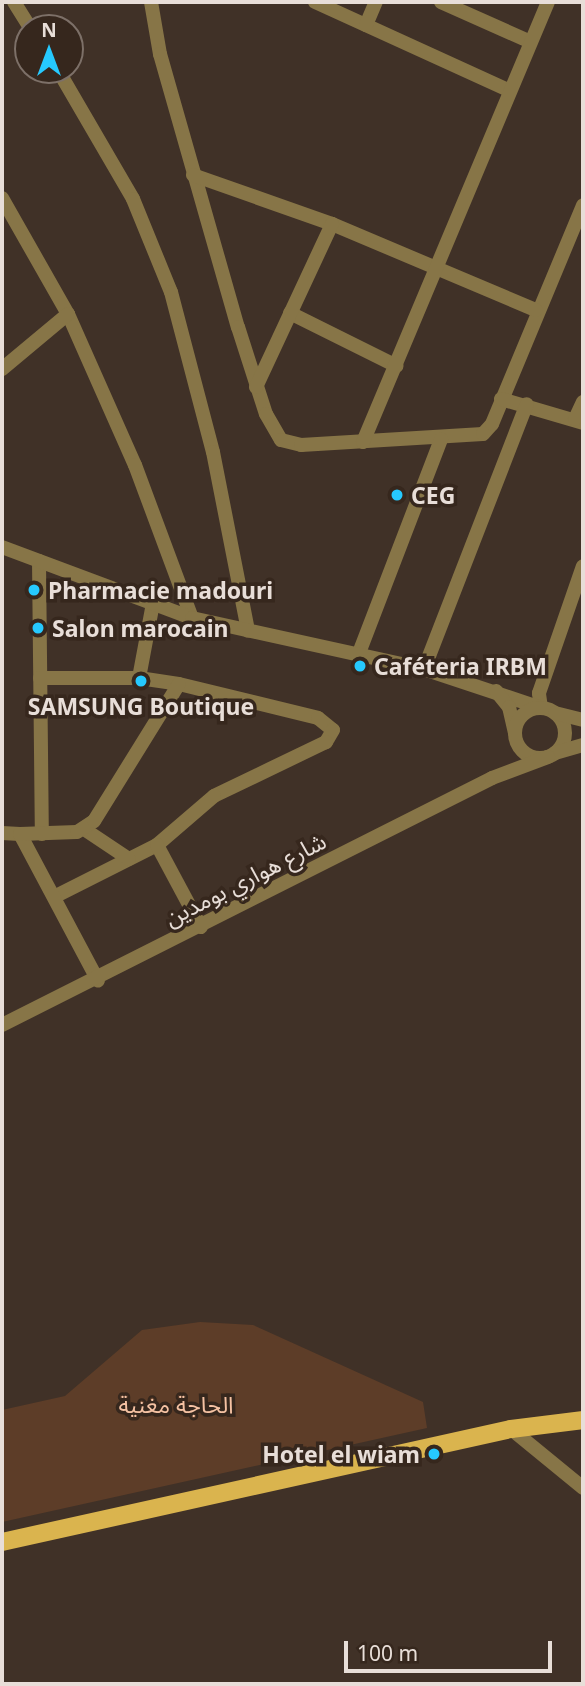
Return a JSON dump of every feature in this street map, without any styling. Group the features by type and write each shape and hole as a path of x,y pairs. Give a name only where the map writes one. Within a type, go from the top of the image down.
{"main road":[{"path":"2,1542 511,1429 583,1420"}],"street":[{"path":"2,6 7,2"},
{"path":"151,2 193,175 256,387 281,440 363,442 441,439 482,433 501,399 536,310 583,205"},
{"path":"316,2 510,91"},
{"path":"366,25 376,2"},
{"path":"441,2 531,42"},
{"path":"363,442 548,2"},
{"path":"66,84 132,199 171,292 214,452 248,631"},
{"path":"193,175 332,224 536,310"},
{"path":"2,198 68,314 135,465 192,618"},
{"path":"256,387 332,224"},
{"path":"290,313 397,366"},
{"path":"2,369 68,314"},
{"path":"501,399 527,404 579,421 583,402"},
{"path":"424,669 527,404"},
{"path":"359,653 441,439"},
{"path":"2,547 192,618 424,669 492,688 555,713 583,720"},
{"path":"39,561 42,834"},
{"path":"541,708 538,693 583,566"},
{"path":"139,678 153,603"},
{"path":"40,678 139,678 179,684 318,718 333,730 326,742 214,796 157,845 54,897"},
{"path":"85,829 179,684"},
{"path":"492,688 509,707 516,738 534,757 551,755 565,733 555,713"},
{"path":"508,771 520,718 541,708"},
{"name":"شارع هواري بومدين","path":"2,1026 98,981 508,771 583,745"},
{"path":"2,833 42,834 85,829 129,859"},
{"path":"20,834 98,981"},
{"path":"157,845 201,927"},
{"path":"511,1429 583,1488"}],"green space":[{"name":"الحاجة مغنية","path":"200,1322 253,1325 423,1402 427,1428 2,1522 2,1410 65,1396 142,1330"}],"place":[{"name":"CEG","path":"397,495"},
{"name":"Pharmacie madouri","path":"34,590"},
{"name":"Salon marocain","path":"38,628"},
{"name":"Caféteria IRBM","path":"360,666"},
{"name":"SAMSUNG Boutique","path":"141,681"},
{"name":"Hotel el wiam","path":"434,1454"}]}
